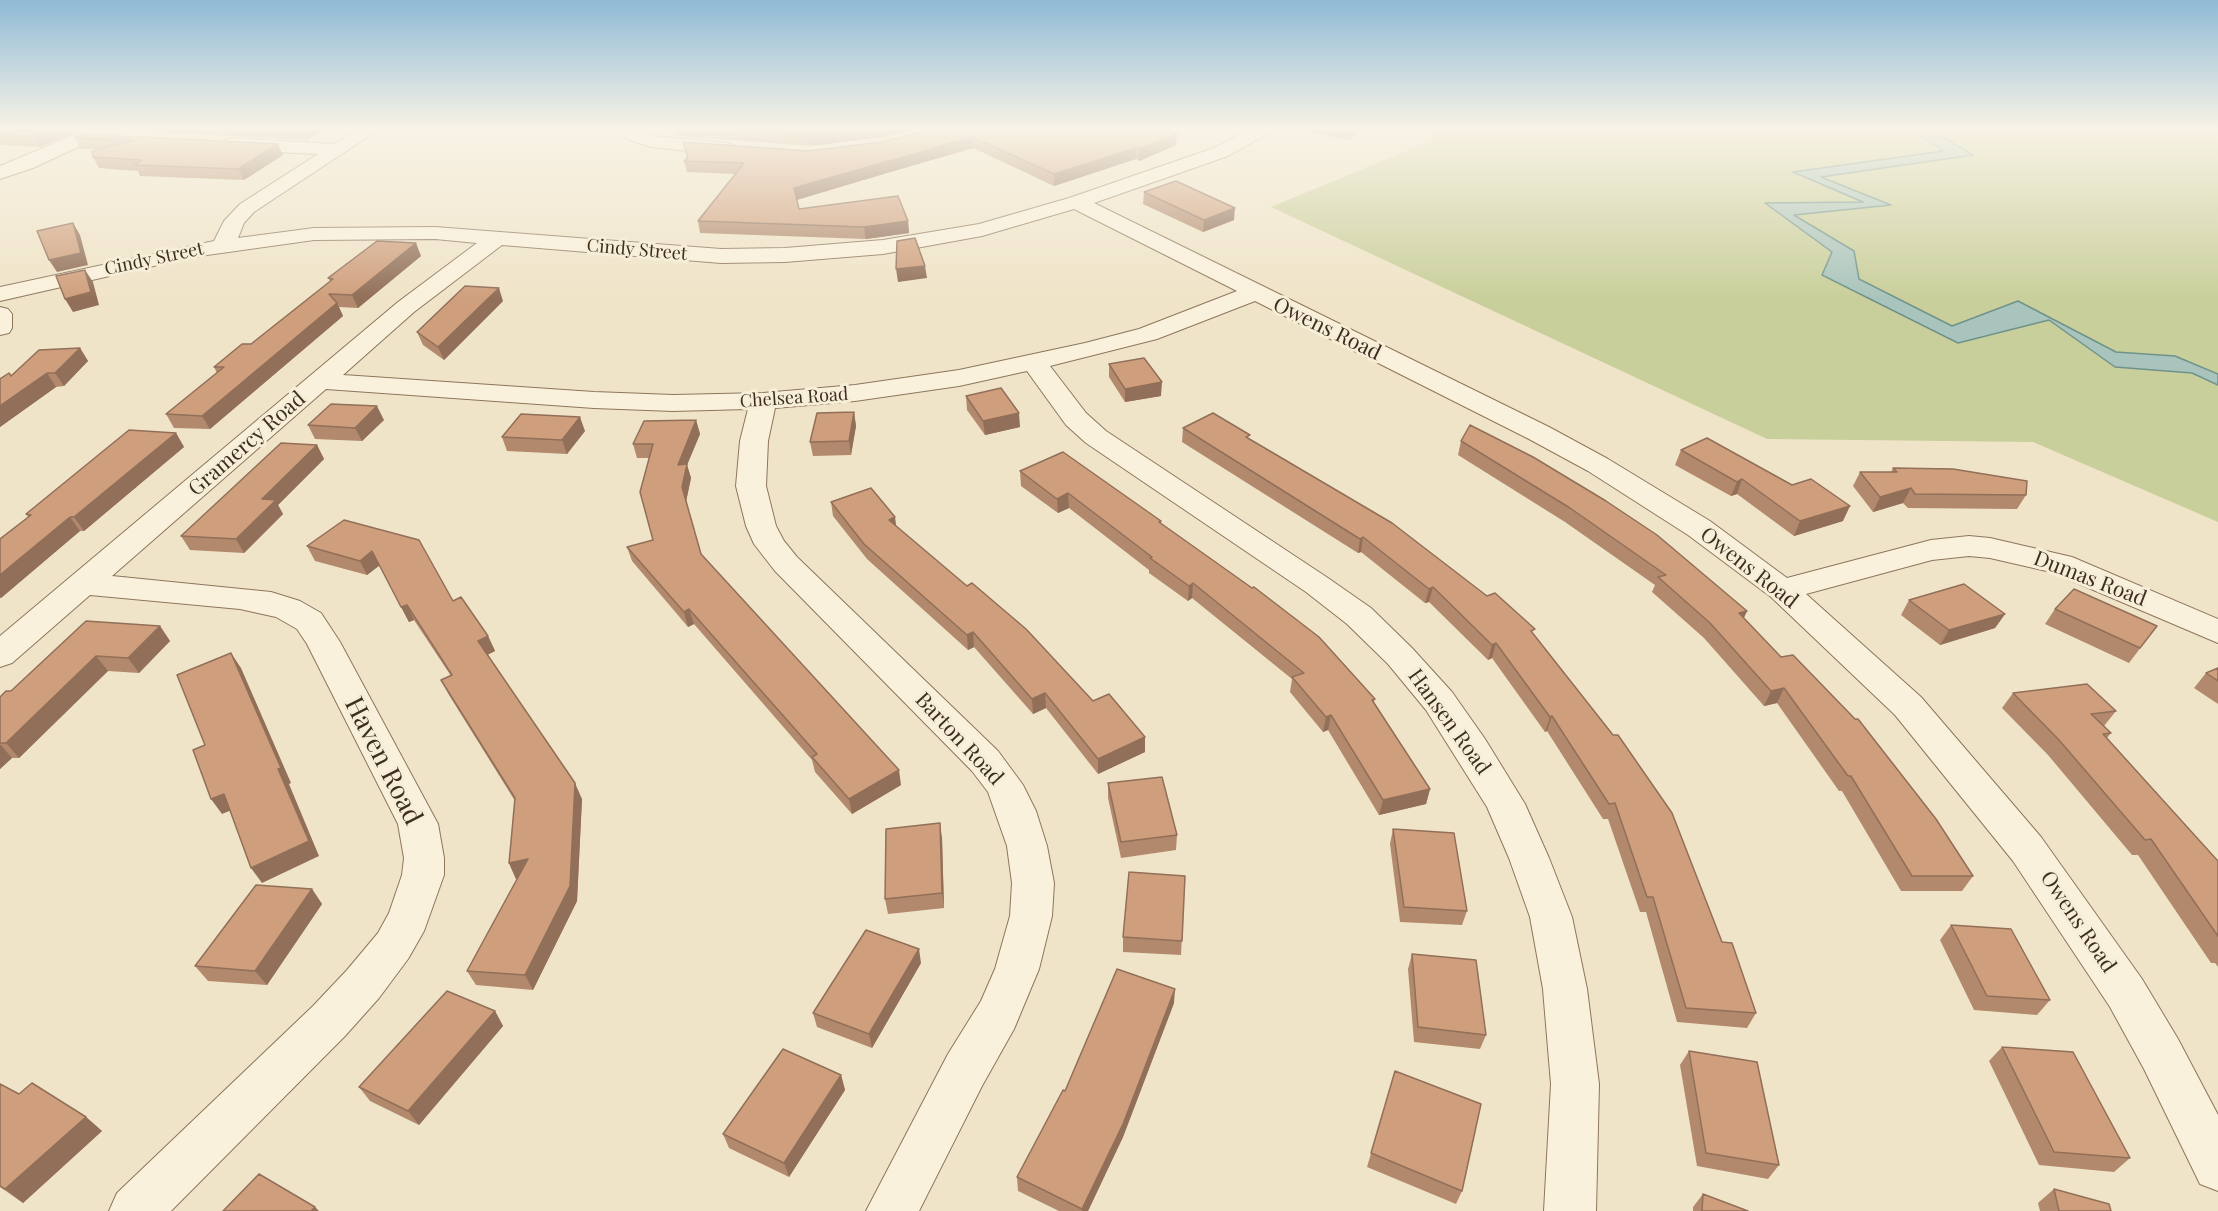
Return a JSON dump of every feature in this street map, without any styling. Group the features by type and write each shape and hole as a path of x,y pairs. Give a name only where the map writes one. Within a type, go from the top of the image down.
{"street":[{"path":"223,245 231,227 246,208 280,187"},
{"name":"Cindy Street","path":"0,294 136,262 223,245 291,236 367,232 435,233 697,255 816,254 882,247 962,234 1012,222 1121,187"},
{"name":"Owens Road","path":"1076,202 1254,293 1539,433 1598,465 1699,528 1782,590 1908,706 2027,849 2126,993 2162,1054 2218,1166"},
{"name":"Gramercy Road","path":"0,655 406,307 497,238"},
{"name":"Chelsea Road","path":"321,381 594,400 673,403 763,401 889,389 1035,364 1148,334 1254,293"},
{"path":"0,314 0,328"},
{"name":"Hansen Road","path":"1035,364 1076,419 1096,436 1317,585 1359,616 1400,656 1439,701 1472,749 1505,804 1529,858 1551,917 1565,989 1575,1084 1570,1211"},
{"name":"Barton Road","path":"763,401 753,449 750,486 758,516 770,544 786,564 985,760 1004,785 1016,812 1027,846 1034,883 1031,916 1023,948 1002,1005 965,1070 892,1211"},
{"name":"Dumas Road","path":"1782,590 1931,550 1969,546 1990,548 2061,564 2218,632"},
{"name":"Haven Road","path":"82,585 264,602 288,609 309,621 323,642 418,824 424,858 423,875 409,918 393,946 363,984 329,1021 135,1211"}],"green space":[{"path":"1321,187 1828,187 1864,202 1766,204 1832,252 1822,275 1958,343 2049,320 2115,367 2192,373 2218,385 2218,522 2033,442 1767,439 1271,207"},
{"path":"1843,187 2218,187 2218,374 2175,356 2116,352 2018,301 1952,326 1859,279 1854,251 1793,215 1889,205"}],"water":[{"path":"1827,187 1845,187 1891,205 1794,215 1854,251 1859,279 1952,326 2018,301 2116,352 2175,356 2218,374 2218,385 2192,373 2115,367 2049,320 1958,343 1822,275 1832,252 1765,203 1863,202"}],"building":[{"path":"725,187 799,187 794,188 799,209 898,196 908,221 864,227 698,221"},
{"path":"1160,187 1188,187 1235,208 1204,220 1144,192"},
{"path":"73,223 81,253 49,260 37,231"},
{"path":"915,238 925,266 896,269 897,241"},
{"path":"377,241 416,243 352,295 329,294 337,303 202,416 166,414 224,367 214,367 242,344 251,344 333,279 328,278"},
{"path":"85,270 91,292 65,299 56,276"},
{"path":"465,286 499,288 438,347 417,332"},
{"path":"80,348 55,373 47,373 0,406 0,379 9,373 11,376 39,350"},
{"path":"1144,358 1162,382 1125,389 1109,364"},
{"path":"1001,388 1019,413 983,421 966,396"},
{"path":"331,404 377,406 355,428 308,425"},
{"path":"854,412 849,441 810,442 817,413"},
{"path":"1213,413 1250,435 1246,437 1392,523 1487,596 1495,593 1535,629 1531,631 1613,735 1618,735 1672,813 1722,942 1732,943 1756,1013 1686,1008 1653,897 1647,897 1615,803 1609,804 1552,716 1550,717 1496,643 1492,645 1433,587 1429,589 1363,537 1360,539 1183,428"},
{"path":"521,414 580,417 562,440 502,437"},
{"path":"696,420 678,465 687,464 682,487 701,554 899,770 849,799 812,757 817,754 689,609 684,612 627,547 653,540 640,492 653,444 633,444 644,421"},
{"path":"1470,425 1533,457 1657,535 1747,611 1739,613 1781,657 1793,655 1855,719 1858,719 1936,819 1973,876 1912,876 1851,776 1848,776 1784,688 1771,691 1710,623 1658,577 1666,575 1570,508 1461,441"},
{"path":"129,430 176,433 0,575 0,539 31,515 26,514"},
{"path":"1707,438 1792,485 1811,479 1850,506 1800,521 1742,479 1737,482 1681,450"},
{"path":"281,443 317,445 262,499 276,500 236,539 181,536"},
{"path":"1063,452 1252,588 1254,587 1319,637 1375,699 1372,700 1430,789 1383,800 1331,715 1326,717 1292,677 1304,673 1193,583 1189,586 1150,558 1152,557 1068,493 1057,499 1020,471"},
{"path":"1893,468 1953,469 2027,481 2026,495 1915,494 1911,488 1880,497 1860,472 1897,472"},
{"path":"871,488 895,517 889,520 967,586 972,583 1026,629 1093,701 1109,694 1145,737 1098,759 1045,693 1032,699 973,632 967,635 864,544 831,502"},
{"path":"344,520 419,540 453,601 461,597 488,636 478,641 575,783 570,886 525,975 467,971 528,859 509,863 515,798 441,680 452,675 407,605 401,607 372,551 360,561 307,546"},
{"path":"1964,584 2005,614 1949,630 1909,600"},
{"path":"2074,589 2157,626 2140,648 2055,609"},
{"path":"86,621 160,626 128,658 96,656 6,743 0,743 0,697 6,691 11,691"},
{"path":"231,653 281,768 278,769 309,841 251,868 224,794 211,799 193,750 205,745 177,675"},
{"path":"2218,668 2218,681 2206,673"},
{"path":"2087,684 2116,711 2091,714 2111,733 2103,734 2218,861 2218,936 2151,839 2145,840 2059,740 2013,693"},
{"path":"1162,777 1177,835 1121,842 1108,783"},
{"path":"940,823 942,893 885,899 886,829"},
{"path":"1393,829 1454,833 1467,911 1404,907"},
{"path":"1129,872 1185,876 1182,941 1123,937"},
{"path":"256,885 312,889 255,971 195,966"},
{"path":"1951,925 2011,929 2050,1000 1987,996"},
{"path":"866,930 919,949 869,1034 813,1013"},
{"path":"1412,954 1476,960 1486,1035 1418,1027"},
{"path":"1117,969 1175,989 1123,1124 1082,1209 1017,1177 1063,1090 1065,1091"},
{"path":"447,991 495,1011 408,1111 359,1087"},
{"path":"2002,1047 2073,1052 2130,1158 2054,1152"},
{"path":"783,1049 841,1075 784,1163 723,1134"},
{"path":"1689,1051 1757,1062 1779,1165 1706,1153"},
{"path":"1395,1071 1481,1104 1462,1191 1371,1153"},
{"path":"32,1083 86,1117 5,1189 0,1186 0,1084 19,1094"},
{"path":"259,1174 315,1207 311,1211 223,1211"},
{"path":"2054,1189 2109,1204 2111,1211 2059,1211"},
{"path":"1703,1194 1748,1211 1702,1211"}]}
